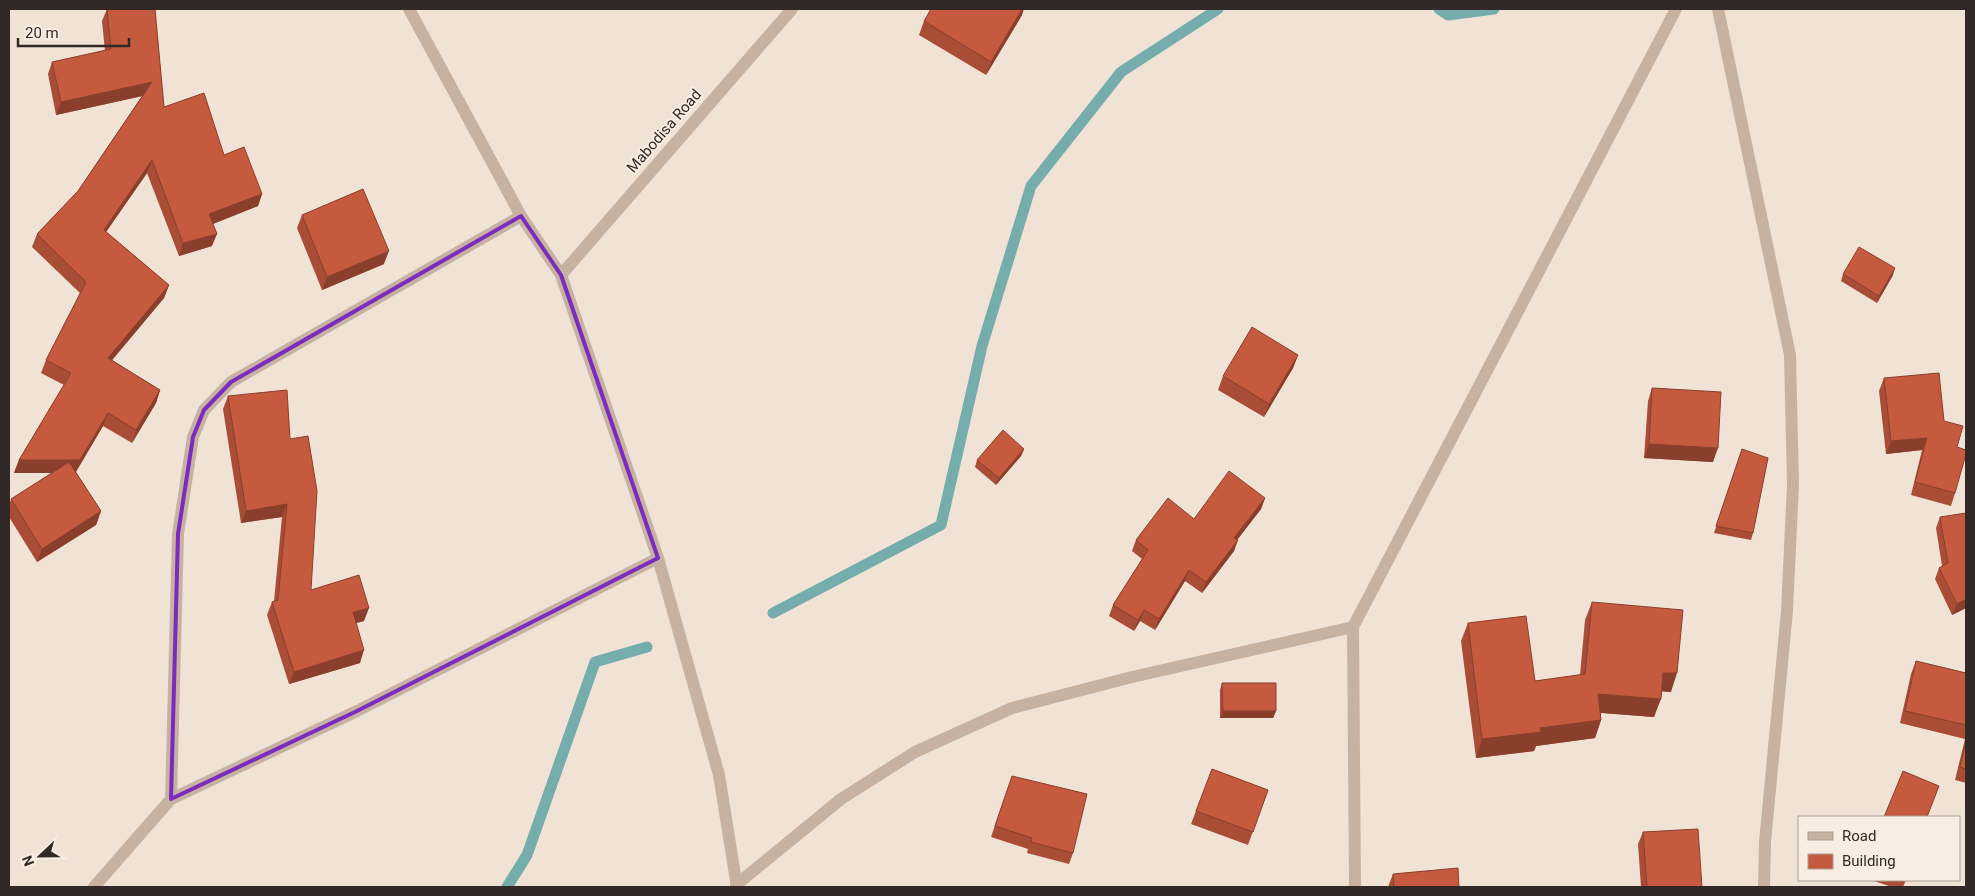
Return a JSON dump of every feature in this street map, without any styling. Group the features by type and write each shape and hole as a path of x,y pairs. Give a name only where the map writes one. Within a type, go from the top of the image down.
{"street":[{"path":"409,9 521,216 561,275 658,558 719,775 737,886"},
{"name":"Mabodisa Road","path":"561,275 792,9"},
{"path":"1355,887 1353,626 1676,9"},
{"path":"1718,9 1790,355 1792,504 1787,612 1765,842 1764,887"},
{"path":"171,799 178,534 193,436 204,410 231,382 521,216"},
{"path":"94,887 171,799 357,711 658,558"},
{"path":"737,886 841,799 915,752 1012,708 1353,626"}],"highlighted area":[{"path":"521,216 561,275 658,558 357,711 171,799 178,534 193,437 204,410 231,382"}],"building":[{"path":"107,9 155,9 164,107 204,93 224,155 244,147 262,194 209,214 217,234 183,243 152,160 104,230 169,285 108,358 160,390 136,430 108,413 80,460 19,460 71,373 46,360 86,282 37,234 78,191 152,82 61,102 52,62 111,49"},
{"path":"931,9 1022,9 991,62 924,21"},
{"path":"363,189 389,251 327,277 302,215"},
{"path":"1859,247 1895,268 1879,296 1843,274"},
{"path":"1252,327 1298,355 1269,404 1223,376"},
{"path":"1939,373 1944,421 1963,426 1957,447 1966,450 1966,454 1955,493 1915,482 1927,438 1891,441 1884,378"},
{"path":"1652,388 1721,392 1718,448 1649,444"},
{"path":"287,390 290,439 308,436 317,491 311,590 359,575 369,608 353,612 364,650 294,672 272,602 278,600 287,504 246,511 228,396"},
{"path":"1003,430 1024,449 999,478 977,460"},
{"path":"1742,449 1768,458 1753,533 1716,526"},
{"path":"69,462 101,511 42,549 11,499"},
{"path":"1229,471 1265,498 1234,538 1238,540 1206,582 1189,570 1159,619 1144,610 1138,620 1113,605 1148,550 1136,540 1168,498 1194,519"},
{"path":"1966,513 1966,599 1957,604 1939,568 1948,563 1940,517"},
{"path":"1592,602 1683,610 1677,673 1663,673 1661,699 1598,694 1601,720 1540,728 1541,732 1482,739 1468,623 1526,616 1535,681 1585,674"},
{"path":"1916,661 1966,673 1966,725 1905,711"},
{"path":"1222,683 1276,683 1276,711 1223,711"},
{"path":"1966,741 1966,769 1960,767"},
{"path":"1212,769 1268,790 1253,832 1196,811"},
{"path":"1903,771 1939,786 1927,816 1884,816"},
{"path":"1012,776 1087,794 1073,853 1031,842 1032,838 995,826"},
{"path":"1698,829 1702,887 1647,887 1643,832"},
{"path":"1458,868 1459,887 1394,887 1393,874"}],"waterway":[{"path":"773,613 941,525 982,346 1031,186 1121,72 1218,9"},
{"path":"1439,9 1448,15 1494,9"},
{"path":"507,887 527,855 595,662 647,647"}]}
